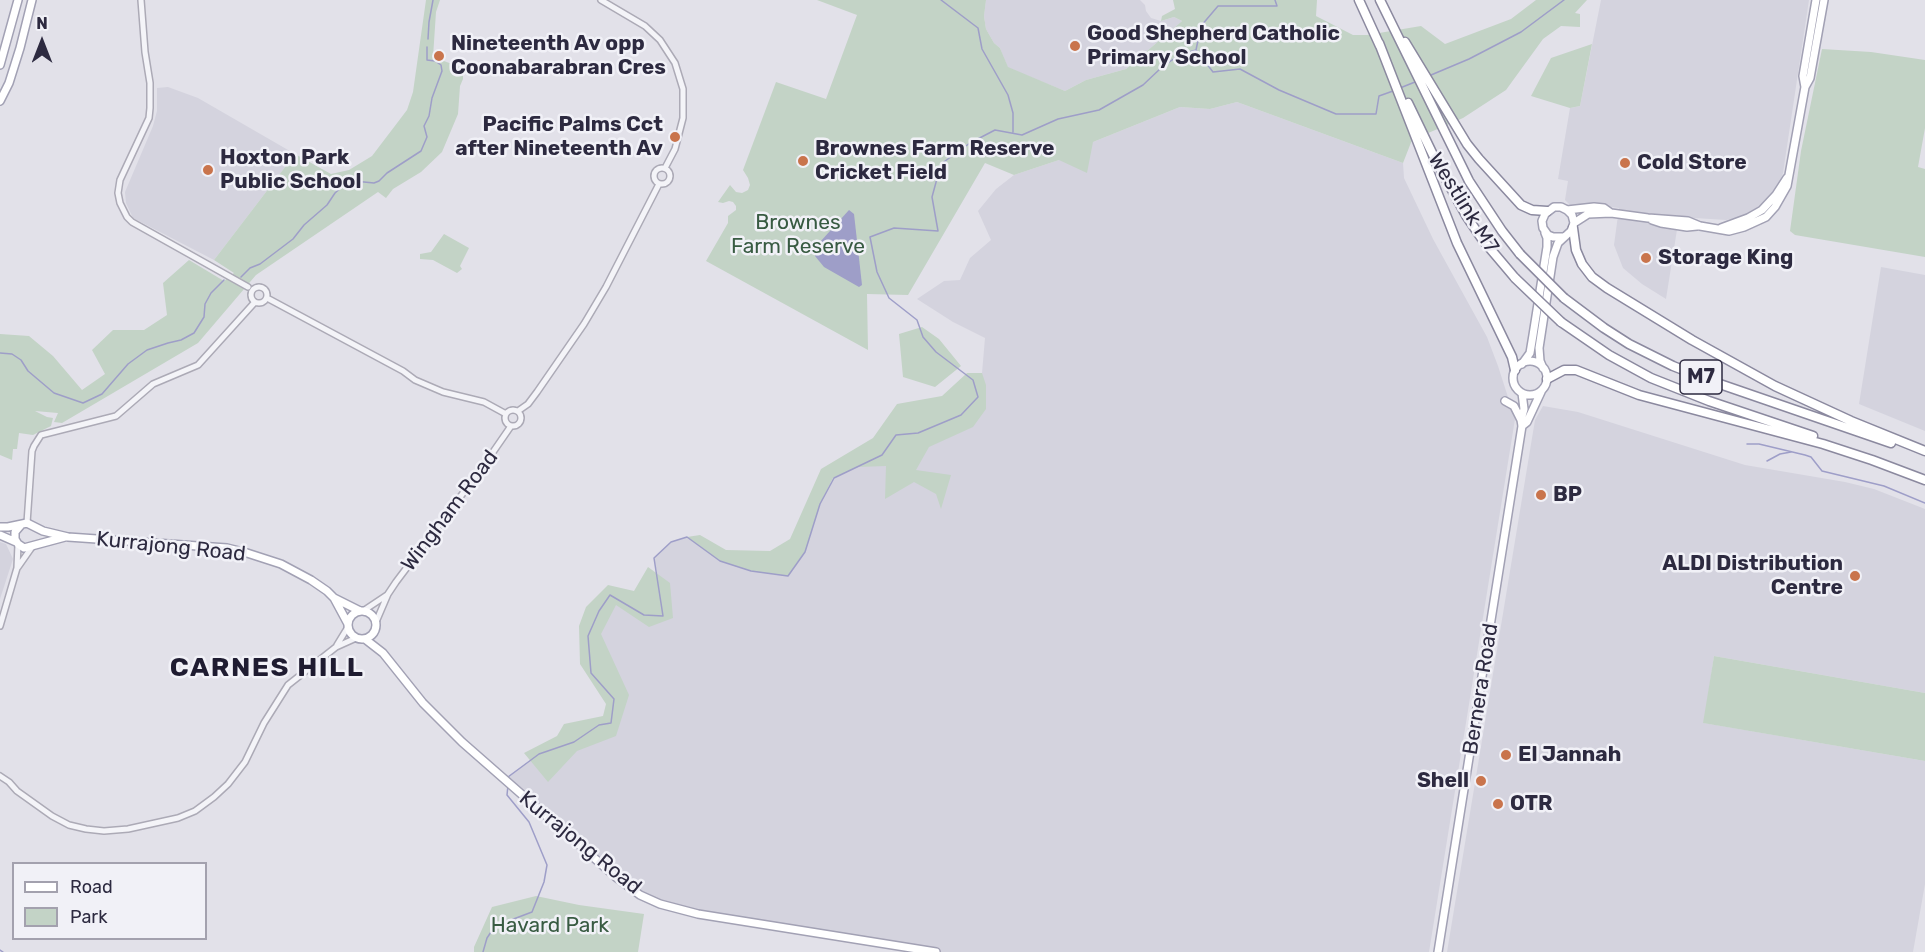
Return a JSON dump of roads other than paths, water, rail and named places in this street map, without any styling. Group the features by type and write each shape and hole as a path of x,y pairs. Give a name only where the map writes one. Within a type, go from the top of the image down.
{"highway":[{"path":"1380,0 1467,144 1521,205 1532,210 1547,211"},
{"name":"Westlink M7","path":"1380,0 1453,151 1484,206 1520,254 1564,298 1623,340 1673,366 1925,453"},
{"name":"Westlink M7","path":"1361,4 1430,161 1482,239 1515,279 1561,322 1623,364 1679,390 1925,478"},
{"path":"1430,161 1465,262 1519,367"},
{"path":"1573,225 1579,257 1592,277 1607,288 1692,340 1775,386 1925,453"},
{"path":"1547,380 1564,370 1576,370 1639,395 1822,444 1925,478"}],"main road":[{"path":"0,65 18,0"},
{"path":"0,101 9,83 32,0"},
{"path":"1805,87 1803,76 1816,0"},
{"path":"1573,225 1588,214 1611,213 1648,218 1678,226 1721,228 1764,213 1788,176 1805,87 1810,78 1824,0"},
{"path":"1567,210 1572,215 1573,225 1569,234 1558,243 1553,257 1540,338 1539,352 1547,380 1541,391 1532,395 1522,393 1514,382 1519,367 1530,353 1547,247 1542,221 1547,211 1557,207 1567,210 1604,208 1611,213"},
{"path":"1545,231 1553,237 1563,237"},
{"path":"1519,367 1536,362 1543,368"},
{"name":"Bernera Road","path":"1522,423 1527,422 1541,391"},
{"name":"Bernera Road","path":"1438,952 1522,423 1524,409 1522,393"},
{"path":"1505,401 1514,406 1522,423"},
{"path":"17,543 15,532 24,524"},
{"path":"0,527 33,525 68,537"},
{"path":"34,545 39,534 37,528"},
{"path":"0,535 24,548 68,537"},
{"name":"Kurrajong Road","path":"68,537 210,547 247,553 273,561 297,572 327,591 334,598 348,626"},
{"name":"Kurrajong Road","path":"334,598 362,611"},
{"path":"362,611 372,614 383,653 365,639 356,638 351,633 348,626 352,615 362,611"},
{"path":"365,639 375,631"},
{"name":"Kurrajong Road","path":"383,653 423,704 487,765 624,884 640,895 660,904 698,914 936,952"}],"street":[{"path":"141,0 150,83 150,108 148,118 120,180 118,193 120,204 132,222 248,287"},
{"path":"601,0 645,26 660,40 675,63 683,89 683,118 675,149 665,168"},
{"path":"659,168 665,168 670,173 670,179 666,184 659,184 655,181 654,174 659,168"},
{"path":"518,411 522,417 520,423 511,426 505,421 506,414 512,410 518,411 528,404 584,324 606,287 659,184"},
{"path":"255,302 251,293 258,287 266,290 267,298"},
{"path":"267,298 403,371 415,380 443,392 484,402 506,414"},
{"path":"24,524 32,451 42,435 116,416 153,384 198,365 255,302 263,302 267,298"},
{"name":"Wingham Road","path":"376,622 388,594 511,426"},
{"path":"0,626 17,568 17,543"},
{"path":"17,568 34,545"},
{"name":"Wingham Road","path":"362,611 388,594"},
{"path":"336,647 348,626"},
{"path":"0,776 52,816 69,825 104,831 128,829 178,818 195,810 228,784 245,762 264,723 288,685 336,647 356,638"}],"water":[{"path":"849,210 854,214 862,285 859,287 824,267 815,256 820,242"}],"waterway":[{"path":"428,39 433,0"},
{"path":"941,0 978,28 982,49 1008,95 1013,113 1013,132"},
{"path":"1196,50 1201,26 1218,6 1277,6 1275,0"},
{"path":"1431,75 1469,59 1521,32 1564,0"},
{"path":"241,277 250,268 260,264 293,239 343,186 354,181 374,183 379,181 387,173 421,151 427,137 424,126 442,71 441,65 427,60 427,47"},
{"path":"508,777 539,754 574,742 599,725 611,723 614,699 591,673 588,636 599,611 610,595 644,615 663,616 654,558 671,542 687,537 720,561 751,571 788,576 805,552 820,504 834,478 882,455 896,435 918,433 961,415 978,397 973,380 936,352 923,337 917,320 889,298 877,272 870,237 894,228 938,231 932,197 941,164 970,143 995,130 1022,135 1058,119 1099,110 1143,85 1179,55 1196,50 1213,72 1240,69 1279,90 1336,114 1376,114 1379,96 1393,91"},
{"path":"1400,88 1415,82"},
{"path":"0,353 12,354 21,360 28,371 54,393 83,403 102,394 128,364 147,350 181,340 194,333 204,317 205,304 211,293 224,280"},
{"path":"1747,444 1759,444 1805,455 1811,457 1822,471 1884,486 1925,503"},
{"path":"1767,461 1780,454 1791,452"},
{"path":"483,952 487,938 495,926 532,912 544,882 547,865 529,822 507,795 508,785"}],"place":[{"name":"Good Shepherd Catholic Primary School","path":"1075,46"},
{"name":"Nineteenth Av opp Coonabarabran Cres","path":"439,56"},
{"name":"Pacific Palms Cct after Nineteenth Av","path":"675,137"},
{"name":"Brownes Farm Reserve Cricket Field","path":"803,161"},
{"name":"Cold Store","path":"1625,163"},
{"name":"Hoxton Park Public School","path":"208,170"},
{"name":"Storage King","path":"1646,258"},
{"name":"BP","path":"1541,495"},
{"name":"ALDI Distribution Centre","path":"1855,576"},
{"name":"El Jannah","path":"1506,755"},
{"name":"Shell","path":"1481,781"},
{"name":"OTR","path":"1498,804"}],"district":[{"name":"CARNES HILL","path":"267,668"}],"park label":[{"name":"Brownes Farm Reserve","path":"798,235"},
{"name":"Havard Park","path":"550,926"}]}
